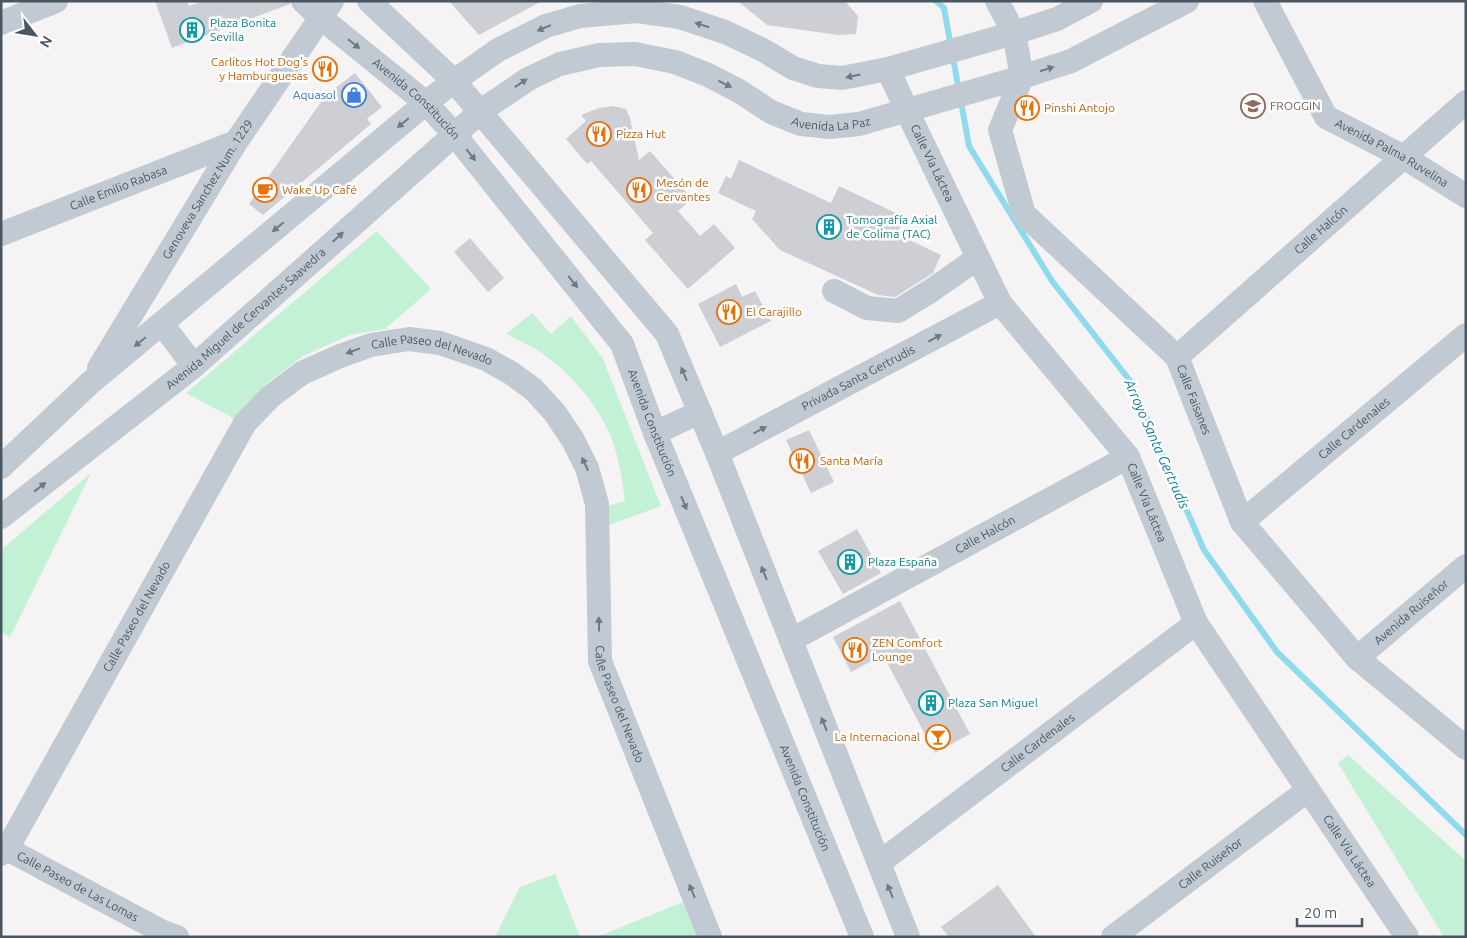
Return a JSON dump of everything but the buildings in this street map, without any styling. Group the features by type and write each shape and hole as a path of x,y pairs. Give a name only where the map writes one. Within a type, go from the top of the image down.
{"street":[{"path":"1,23 56,1"},
{"name":"Avenida Constitución","path":"303,1 327,10 426,103 454,134 622,344 655,432 862,937"},
{"path":"369,1 454,81 481,111 667,334 717,453 908,937"},
{"path":"997,1 1014,33 1022,77"},
{"path":"1,467 90,382 426,103 498,50 546,26 580,16 637,11 680,17 725,32 763,50 792,68 818,76 842,78 888,68 1058,20 1091,1"},
{"name":"Avenida La Paz","path":"481,111 528,79 560,64 598,55 636,54 675,62 708,75 771,112 801,124 830,127 859,124 1071,61 1187,1"},
{"name":"Avenida Palma Ruvelina","path":"1265,1 1326,117 1402,156 1466,196"},
{"name":"Genoveva Sanchez Num. 1229","path":"90,382 236,142 327,10"},
{"name":"Calle Vía Láctea","path":"888,68 906,111 1000,303 1128,457 1196,623 1407,937"},
{"name":"Calle Faisanes","path":"1022,77 1000,130 1024,214 1176,357 1242,522 1357,658 1466,748"},
{"name":"Calle Halcón","path":"1176,357 1402,156 1466,102"},
{"name":"Avenida Miguel de Cervantes Saavedra","path":"1,517 194,366 481,111"},
{"name":"Calle Emilio Rabasa","path":"1,234 236,142"},
{"path":"834,291 867,308 898,311 978,258"},
{"name":"Privada Santa Gertrudis","path":"717,453 1000,303"},
{"path":"162,324 194,366"},
{"name":"Calle Cardenales","path":"1242,522 1466,335"},
{"name":"Calle Paseo del Nevado","path":"4,851 245,423 270,398 302,373 371,345 409,339 440,343 486,358 532,389 554,413 573,440 587,468 597,504 600,661 710,937"},
{"path":"655,432 700,412"},
{"name":"Calle Halcón","path":"791,640 1128,457"},
{"name":"Avenida Ruiseñor","path":"1357,658 1466,566"},
{"name":"Calle Cardenales","path":"879,863 1196,623"},
{"name":"Calle Ruiseñor","path":"1113,937 1308,790"},
{"name":"Calle Paseo de Las Lomas","path":"4,851 163,932 177,937"}],"green space":[{"path":"377,231 431,289 385,329 350,335 303,356 267,383 235,419 186,393"},
{"path":"532,313 551,334 571,316 603,359 661,506 609,525 607,506 625,501 614,445 598,412 571,378 549,358 506,334"},
{"path":"91,473 10,637 1,632 1,550"},
{"path":"1348,755 1466,861 1466,937 1444,937 1338,763"},
{"path":"555,874 580,937 495,937 520,887"},
{"path":"683,902 696,929 697,937 597,937"}],"waterway":[{"name":"Arroyo Santa Gertrudis","path":"936,1 944,8 969,146 1052,281 1131,382 1204,550 1277,652 1466,835"}],"place":[{"name":"Plaza Bonita Sevilla","path":"192,30"},
{"name":"Carlitos Hot Dog's y Hamburguesas","path":"325,69"},
{"name":"Aquasol","path":"354,95"},
{"name":"FROGGIN","path":"1253,106"},
{"name":"Pinshi Antojo","path":"1027,108"},
{"name":"Pizza Hut","path":"599,134"},
{"name":"Wake Up Café","path":"265,190"},
{"name":"Mesón de Cervantes","path":"639,190"},
{"name":"Tomografía Axial de Colima (TAC)","path":"829,227"},
{"name":"El Carajillo","path":"729,312"},
{"name":"Santa María","path":"802,461"},
{"name":"Plaza España","path":"850,562"},
{"name":"ZEN Comfort Lounge","path":"855,650"},
{"name":"Plaza San Miguel","path":"931,703"},
{"name":"La Internacional","path":"938,737"}]}
